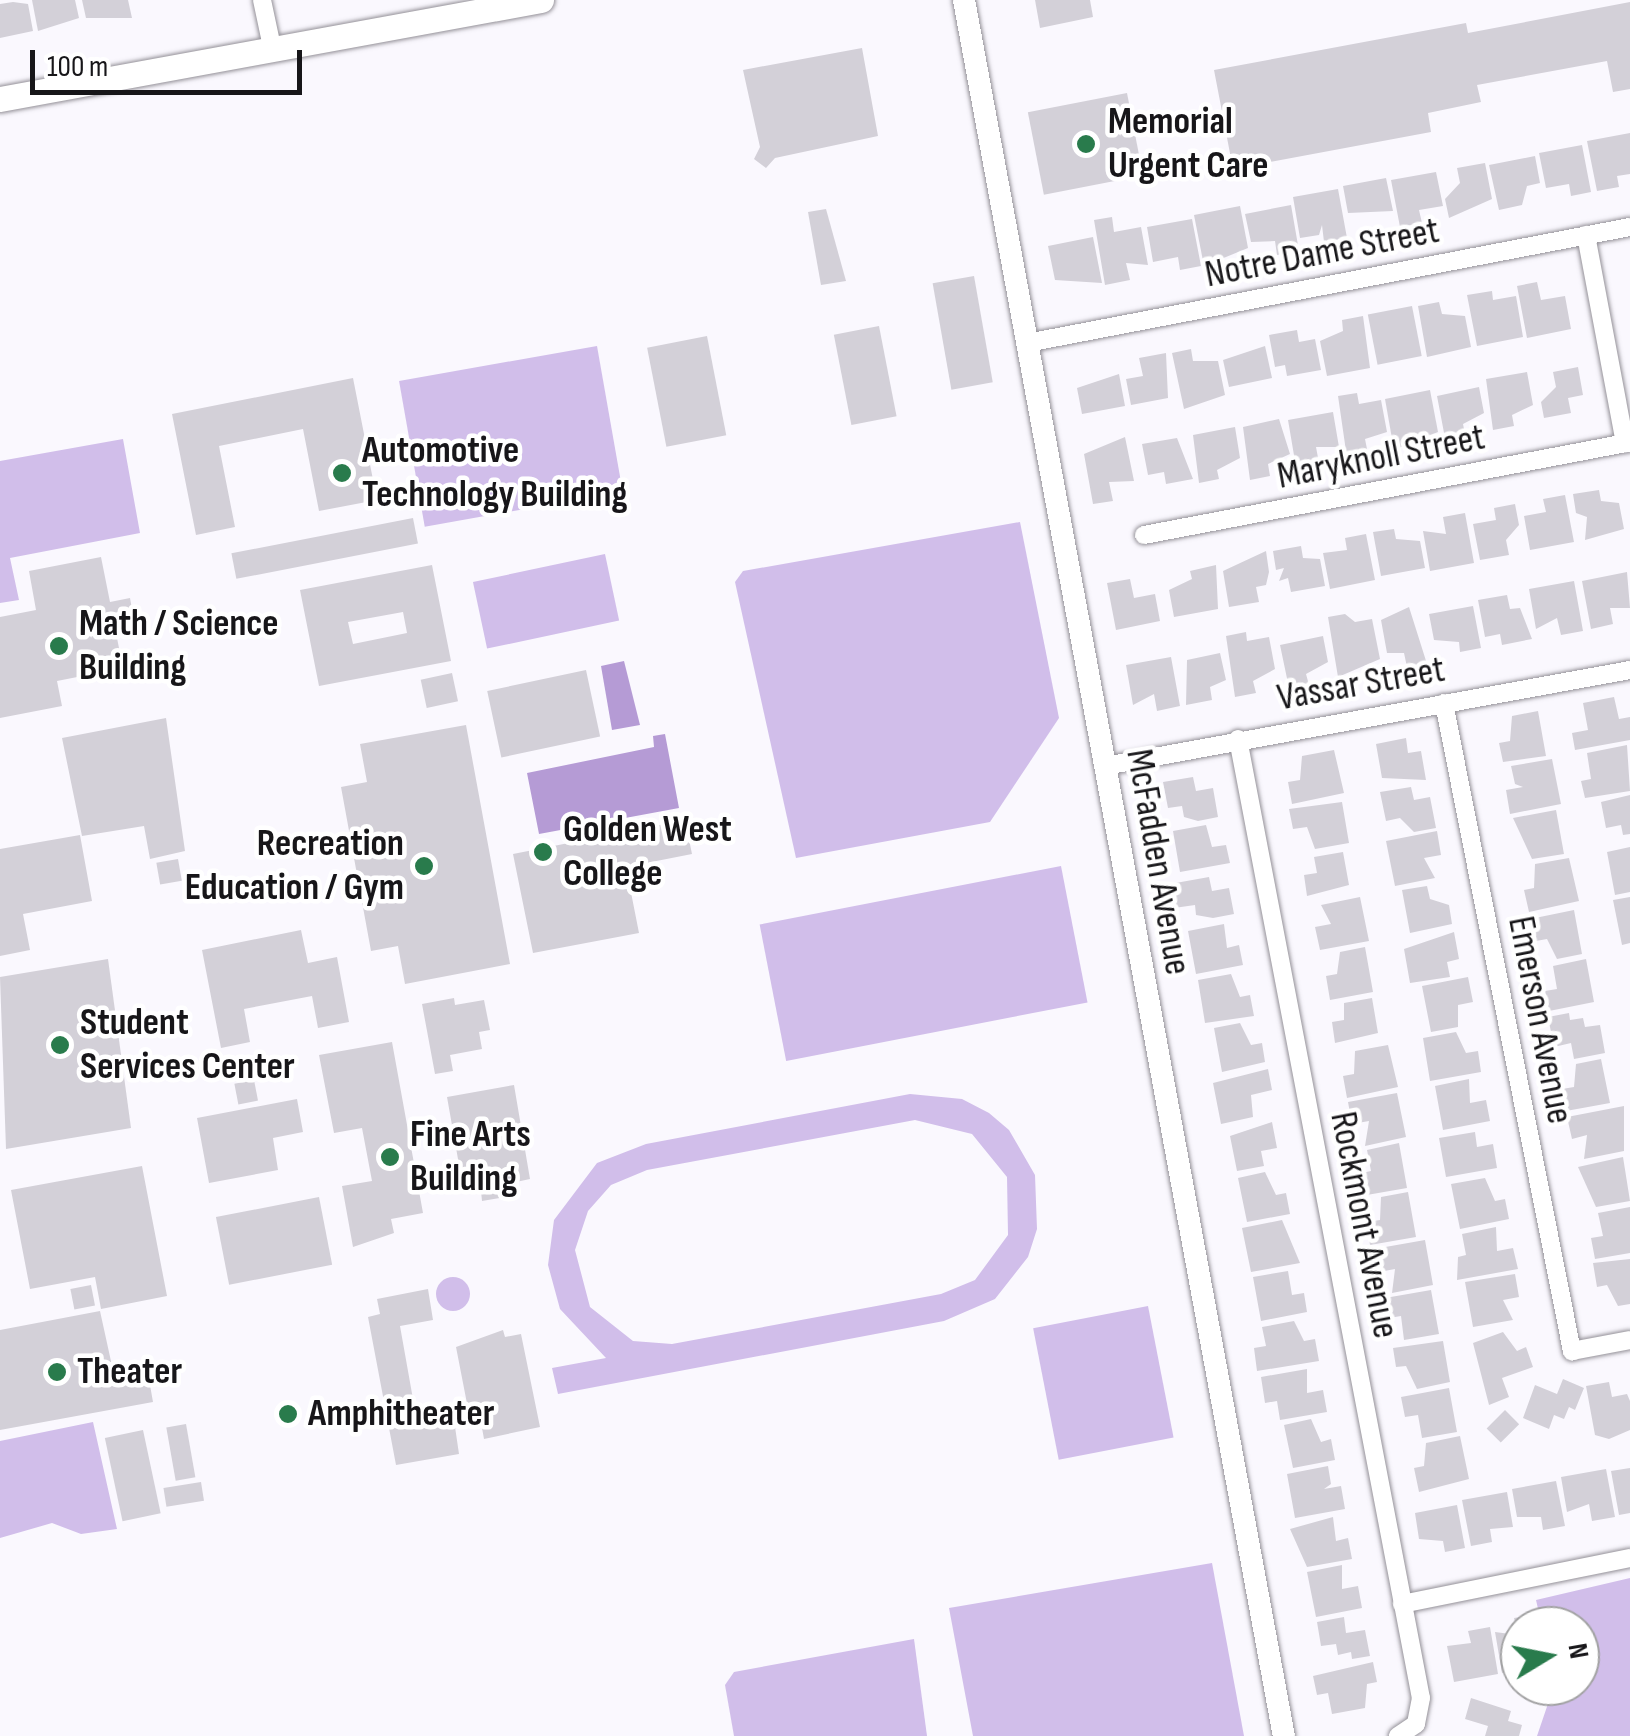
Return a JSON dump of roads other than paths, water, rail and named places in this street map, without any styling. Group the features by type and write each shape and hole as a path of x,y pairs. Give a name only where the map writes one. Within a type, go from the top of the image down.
{"main road":[{"path":"0,99 541,0"}],"street":[{"path":"262,0 272,47"},
{"name":"McFadden Avenue","path":"964,0 1284,1736"},
{"name":"Notre Dame Street","path":"1027,342 1630,227"},
{"path":"1586,235 1628,442"},
{"name":"Maryknoll Street","path":"1144,535 1628,442"},
{"name":"Vassar Street","path":"1105,766 1630,670"},
{"name":"Emerson Avenue","path":"1444,703 1572,1350 1630,1340"},
{"name":"Rockmont Avenue","path":"1238,739 1420,1698 1416,1724 1398,1736"},
{"path":"1402,1604 1630,1558"}],"place":[{"name":"Memorial Urgent Care","path":"1086,144"},
{"name":"Automotive Technology Building","path":"342,473"},
{"name":"Math / Science Building","path":"59,646"},
{"name":"Golden West College","path":"543,852"},
{"name":"Recreation Education / Gym","path":"424,866"},
{"name":"Student Services Center","path":"60,1045"},
{"name":"Fine Arts Building","path":"390,1157"},
{"name":"Theater","path":"57,1372"},
{"name":"Amphitheater","path":"288,1414"}]}
